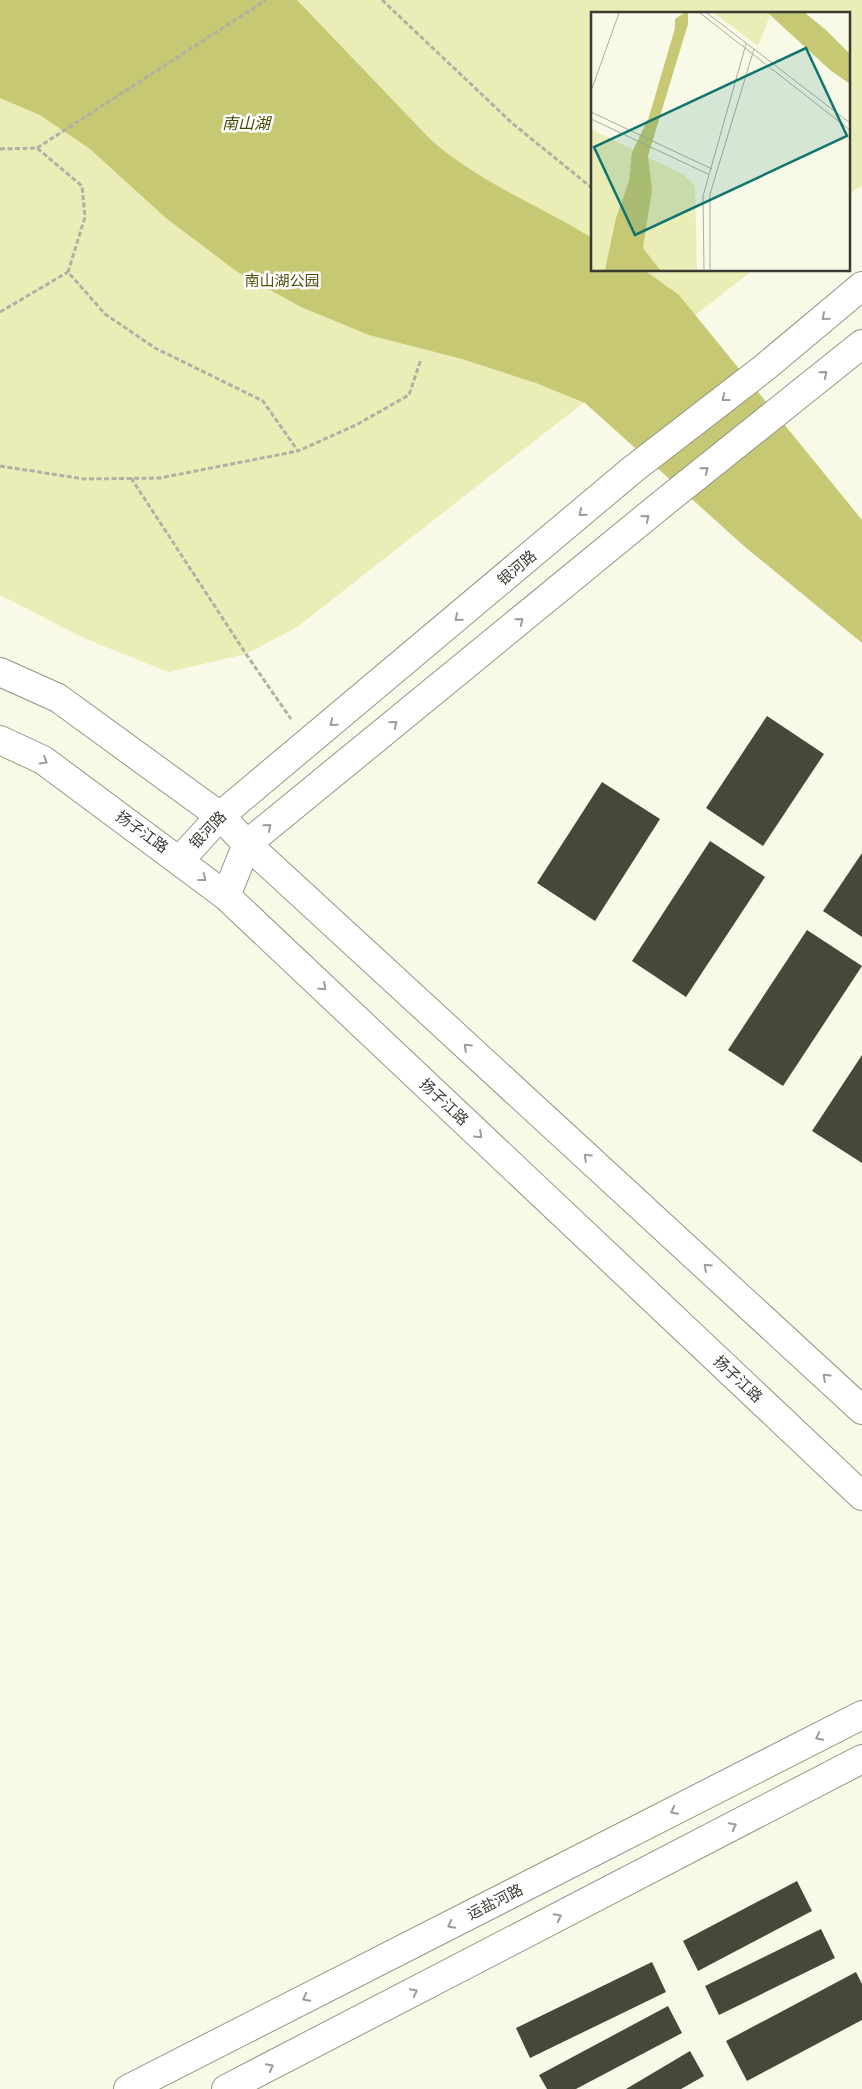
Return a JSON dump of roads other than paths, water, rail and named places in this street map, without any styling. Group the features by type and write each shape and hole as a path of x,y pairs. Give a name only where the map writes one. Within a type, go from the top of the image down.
{"main road":[{"name":"银河路","path":"180,860 220,816 632,470 764,368 862,286"},
{"path":"226,896 247,844 667,500 862,344"},
{"path":"0,672 58,698 220,816 247,844 862,1410"},
{"name":"扬子江路","path":"0,740 43,760 226,896 862,1496"},
{"name":"运盐河路","path":"128,2089 862,1715"},
{"path":"226,2089 862,1759"}],"water":[{"name":"南山湖","path":"0,0 297,0 430,139 488,181 591,237 591,271 645,271 679,295 862,520 862,643 744,546 585,403 536,383 462,359 369,335 301,307 236,271 166,218 90,149 40,115 0,98"}],"park label":[{"name":"南山湖公园","path":"282,281"}]}
